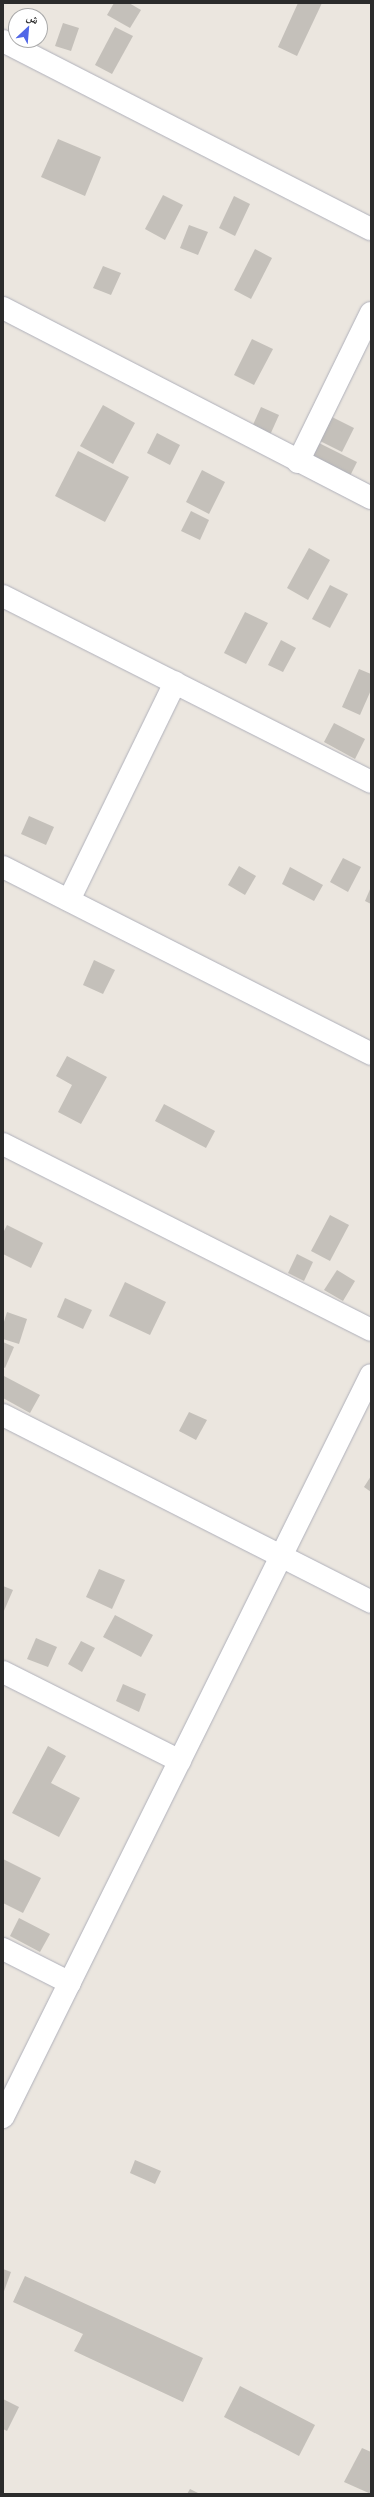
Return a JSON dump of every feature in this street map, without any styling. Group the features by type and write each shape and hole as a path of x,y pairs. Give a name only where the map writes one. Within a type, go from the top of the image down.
{"street":[{"path":"3,41 371,229"},
{"path":"3,308 298,462 371,498"},
{"path":"298,462 371,313"},
{"path":"3,596 371,782"},
{"path":"69,900 175,683"},
{"path":"3,868 69,900 371,1054"},
{"path":"3,1144 371,1330"},
{"path":"3,2117 371,1375"},
{"path":"3,1415 371,1602"},
{"path":"3,1672 180,1761"},
{"path":"3,1949 70,1983"}],"building":[{"path":"114,3 129,3 141,10 130,28 107,15"},
{"path":"298,3 322,3 297,56 278,47"},
{"path":"63,23 79,28 71,51 55,46"},
{"path":"115,27 133,36 112,74 95,65"},
{"path":"58,139 101,157 85,196 41,177"},
{"path":"163,195 183,205 165,240 145,229"},
{"path":"234,196 250,204 235,236 219,228"},
{"path":"189,225 208,232 198,255 180,248"},
{"path":"255,249 272,258 251,299 234,290"},
{"path":"103,266 121,273 111,295 93,288"},
{"path":"252,339 273,349 254,385 234,375"},
{"path":"103,405 135,423 113,464 80,446"},
{"path":"261,407 279,415 270,435 252,427"},
{"path":"332,417 354,428 342,452 320,441"},
{"path":"157,433 180,445 170,465 147,453"},
{"path":"315,441 357,462 345,486 303,464"},
{"path":"78,451 129,477 105,522 55,496"},
{"path":"202,470 225,482 209,514 186,502"},
{"path":"191,511 209,520 200,540 181,531"},
{"path":"309,548 330,560 308,600 287,588"},
{"path":"330,585 348,594 330,628 312,619"},
{"path":"245,612 268,623 246,664 224,653"},
{"path":"281,640 296,648 283,672 268,665"},
{"path":"359,669 371,674 371,690 360,715 342,707"},
{"path":"334,723 365,739 355,759 324,742"},
{"path":"29,816 54,827 46,845 21,834"},
{"path":"343,858 361,867 348,892 330,882"},
{"path":"239,866 256,876 245,895 228,885"},
{"path":"290,867 323,885 314,901 282,884"},
{"path":"371,887 371,904 365,901"},
{"path":"94,960 115,970 103,994 83,985"},
{"path":"67,1056 107,1077 81,1124 58,1112 72,1085 56,1076"},
{"path":"164,1104 215,1131 206,1148 155,1121"},
{"path":"330,1215 349,1225 330,1261 311,1251"},
{"path":"7,1225 43,1243 31,1268 3,1254 3,1233"},
{"path":"297,1254 313,1262 304,1281 288,1273"},
{"path":"337,1270 355,1281 343,1301 324,1290"},
{"path":"125,1282 166,1302 150,1335 109,1316"},
{"path":"65,1298 92,1310 83,1329 57,1317"},
{"path":"7,1312 27,1319 19,1344 3,1339 3,1325"},
{"path":"3,1342 14,1347 5,1368 3,1367"},
{"path":"4,1376 40,1395 30,1413 3,1398"},
{"path":"189,1412 207,1420 196,1440 179,1431"},
{"path":"371,1476 371,1492 364,1487"},
{"path":"99,1569 125,1580 112,1609 86,1597"},
{"path":"3,1586 13,1590 3,1613"},
{"path":"115,1615 153,1635 141,1657 103,1637"},
{"path":"36,1638 57,1647 48,1667 27,1659"},
{"path":"81,1641 95,1648 82,1672 68,1664"},
{"path":"123,1684 146,1694 139,1712 116,1701"},
{"path":"48,1746 66,1756 51,1783 80,1798 59,1837 12,1813"},
{"path":"3,1859 41,1878 23,1913 3,1903"},
{"path":"19,1918 50,1934 40,1952 10,1936"},
{"path":"135,2160 161,2171 155,2184 130,2173"},
{"path":"3,2269 11,2272 3,2294"},
{"path":"25,2276 203,2358 183,2402 74,2351 83,2334 13,2302"},
{"path":"240,2386 315,2425 299,2456 224,2417"},
{"path":"3,2399 19,2407 7,2431 3,2429"},
{"path":"362,2448 371,2452 371,2494 344,2482"},
{"path":"190,2489 200,2494 187,2494"}]}
